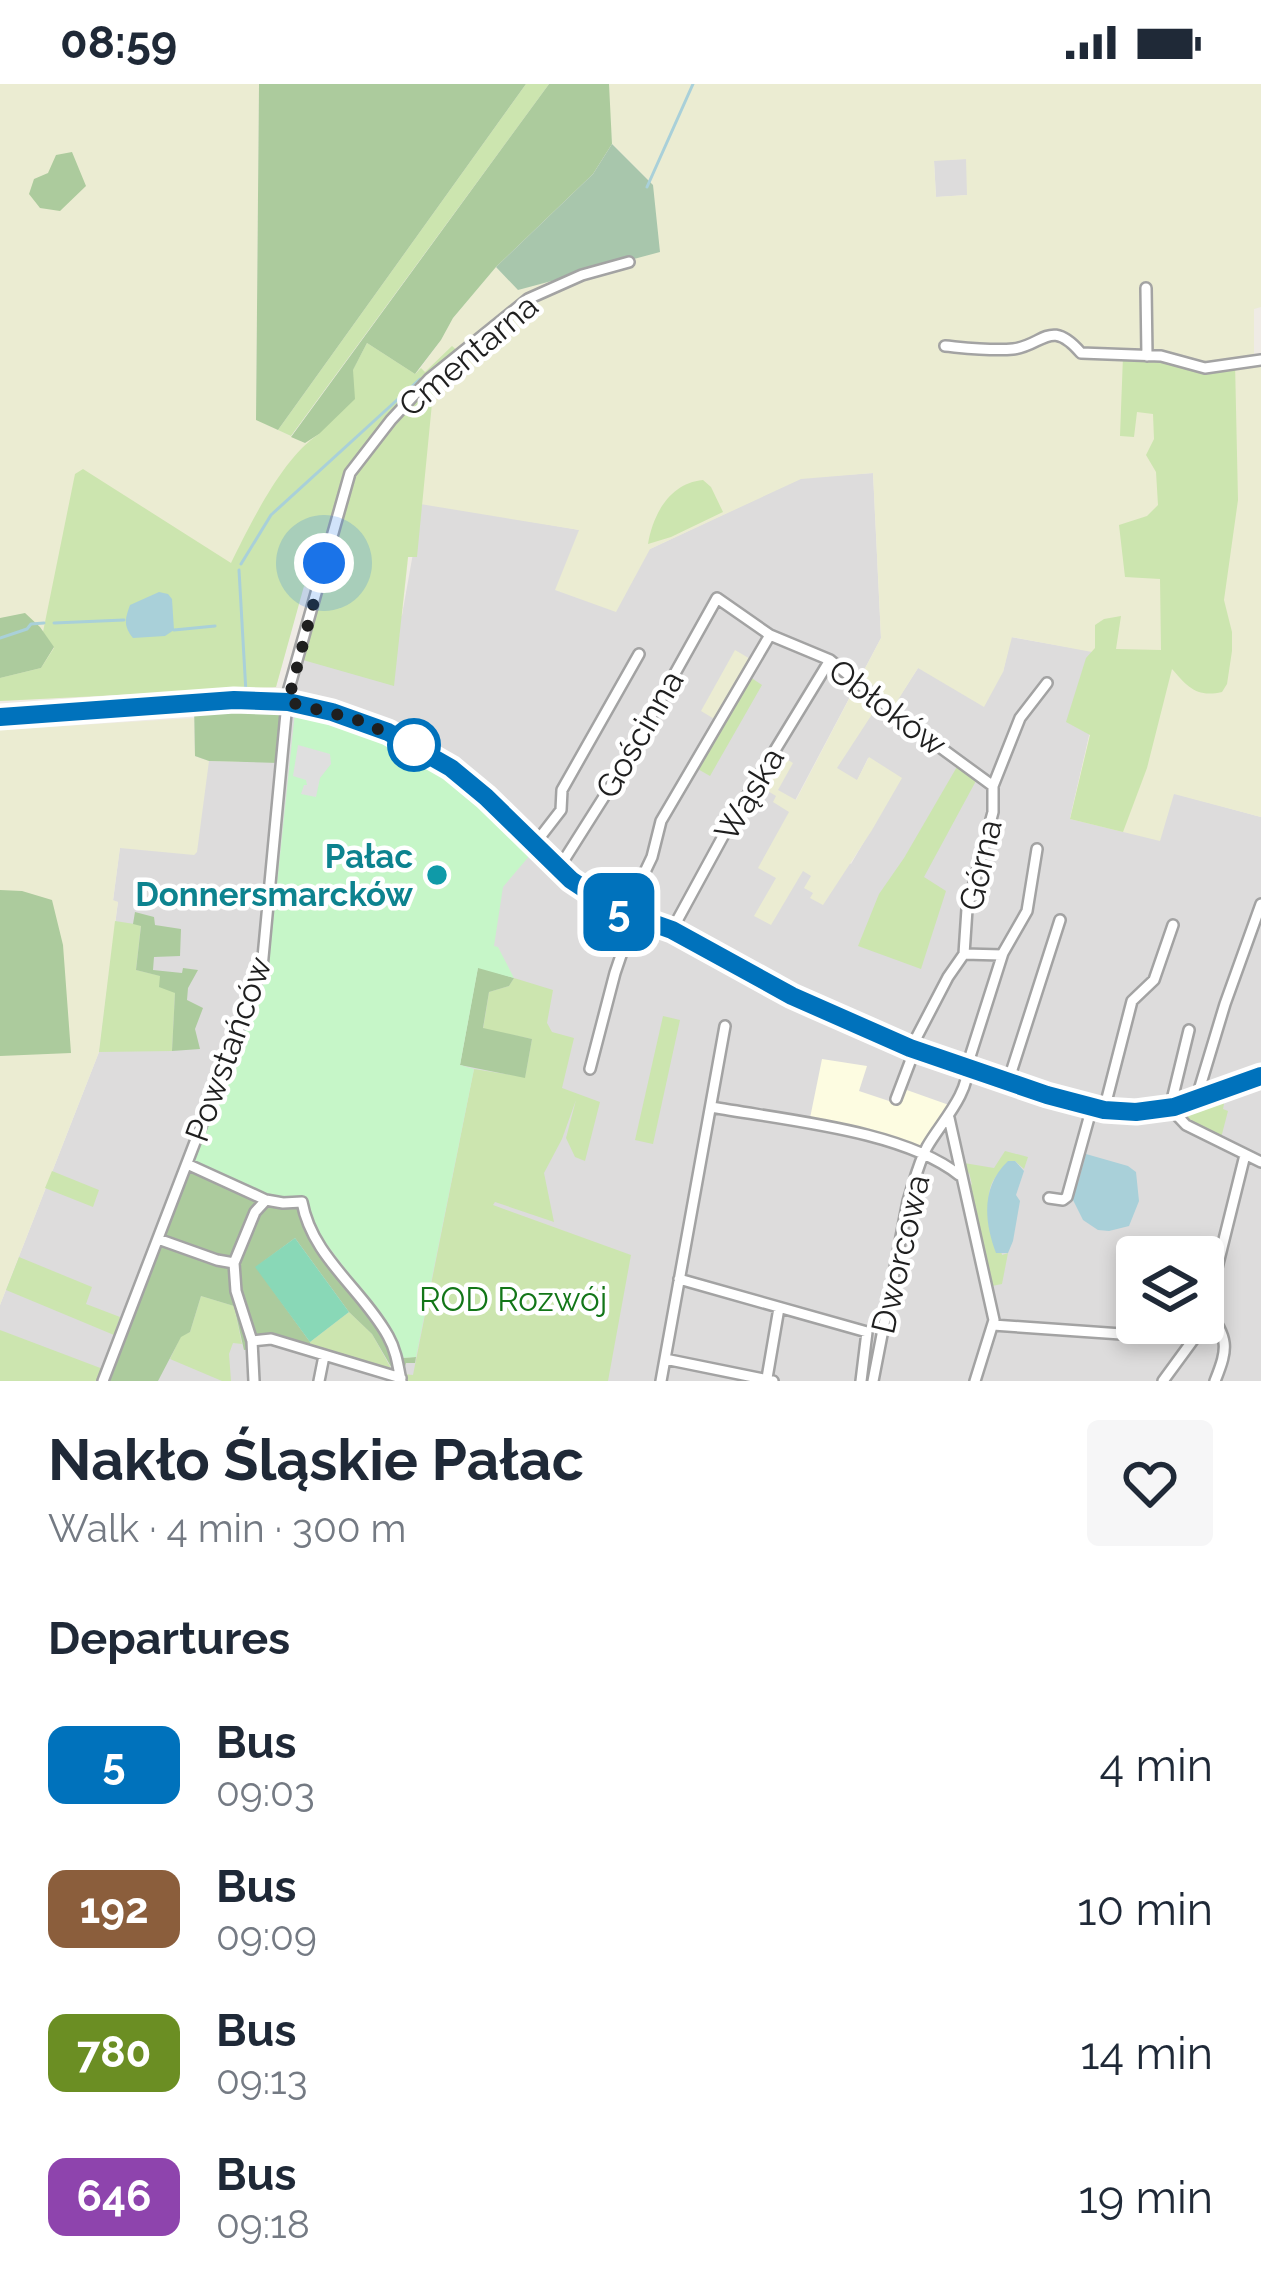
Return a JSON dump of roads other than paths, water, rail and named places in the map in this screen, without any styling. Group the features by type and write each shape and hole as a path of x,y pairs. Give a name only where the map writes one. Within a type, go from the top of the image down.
{"main road":[{"path":"0,717 197,701 288,702 332,712 375,726 425,751 470,783 581,888 616,910 672,930 792,996 913,1049 1098,1109 1136,1112 1170,1108 1260,1075"}],"street":[{"name":"Cmentarna","path":"288,702 350,473 364,454 429,379 528,299 583,275 629,262"},
{"path":"1146,288 1147,356"},
{"path":"945,346 1018,349 1055,335 1081,353 1161,356 1205,368 1261,360"},
{"name":"Obłoków","path":"717,598 770,635 830,660 993,786"},
{"name":"Gościnna","path":"559,868 717,598"},
{"path":"616,910 642,878 661,821 770,635"},
{"path":"534,845 561,810 562,790 639,654"},
{"name":"Wąska","path":"672,930 830,660"},
{"name":"Górna","path":"896,1099 913,1049 964,954 968,909 993,812 993,786 1021,718 1047,683"},
{"name":"Powstańców","path":"103,1381 262,968 288,702"},
{"name":"Dworcowa","path":"873,1381 908,1201 923,1154 949,1118 968,1072 1002,955 1027,910 1037,849"},
{"path":"1196,1100 1261,904"},
{"path":"590,1069 634,917"},
{"path":"1008,1082 1060,920"},
{"path":"1048,1198 1067,1197 1132,1001 1154,980 1173,925"},
{"path":"964,954 1002,955"},
{"path":"661,1381 725,1026"},
{"path":"1189,1030 1170,1108 1186,1124 1261,1162"},
{"path":"712,1107 855,1133 923,1154 961,1178"},
{"path":"949,1118 993,1325 979,1380"},
{"path":"1223,1236 1245,1155"},
{"path":"187,1163 266,1200 302,1202 306,1223 318,1244 386,1333 396,1352 401,1380 271,1340 252,1341"},
{"path":"254,1381 252,1341 236,1291 234,1263 255,1213 266,1200"},
{"path":"158,1239 234,1263"},
{"path":"679,1279 867,1332 861,1381"},
{"path":"665,1359 770,1380 779,1308"},
{"path":"993,1325 1116,1334"},
{"path":"1215,1381 1224,1338"},
{"path":"1162,1381 1190,1344"},
{"path":"319,1381 325,1356"}],"water":[{"path":"159,592 172,599 174,630 165,636 133,638 126,622 130,605"},
{"path":"1086,1154 1136,1172 1139,1201 1129,1226 1098,1230 1083,1220 1073,1191"},
{"path":"1008,1161 1015,1161 1024,1171 1016,1195 1020,1201 1013,1241 1008,1253 996,1253 987,1205 993,1182"}],"waterway":[{"path":"647,187 693,84"},
{"path":"241,564 271,515 420,379"},
{"path":"239,570 246,693"},
{"path":"54,623 124,620"},
{"path":"0,638 44,623"},
{"path":"174,630 215,626"}],"place":[{"name":"Pałac Donnersmarcków","path":"437,875"}],"park label":[{"name":"ROD Rozwój","path":"513,1299"}]}
